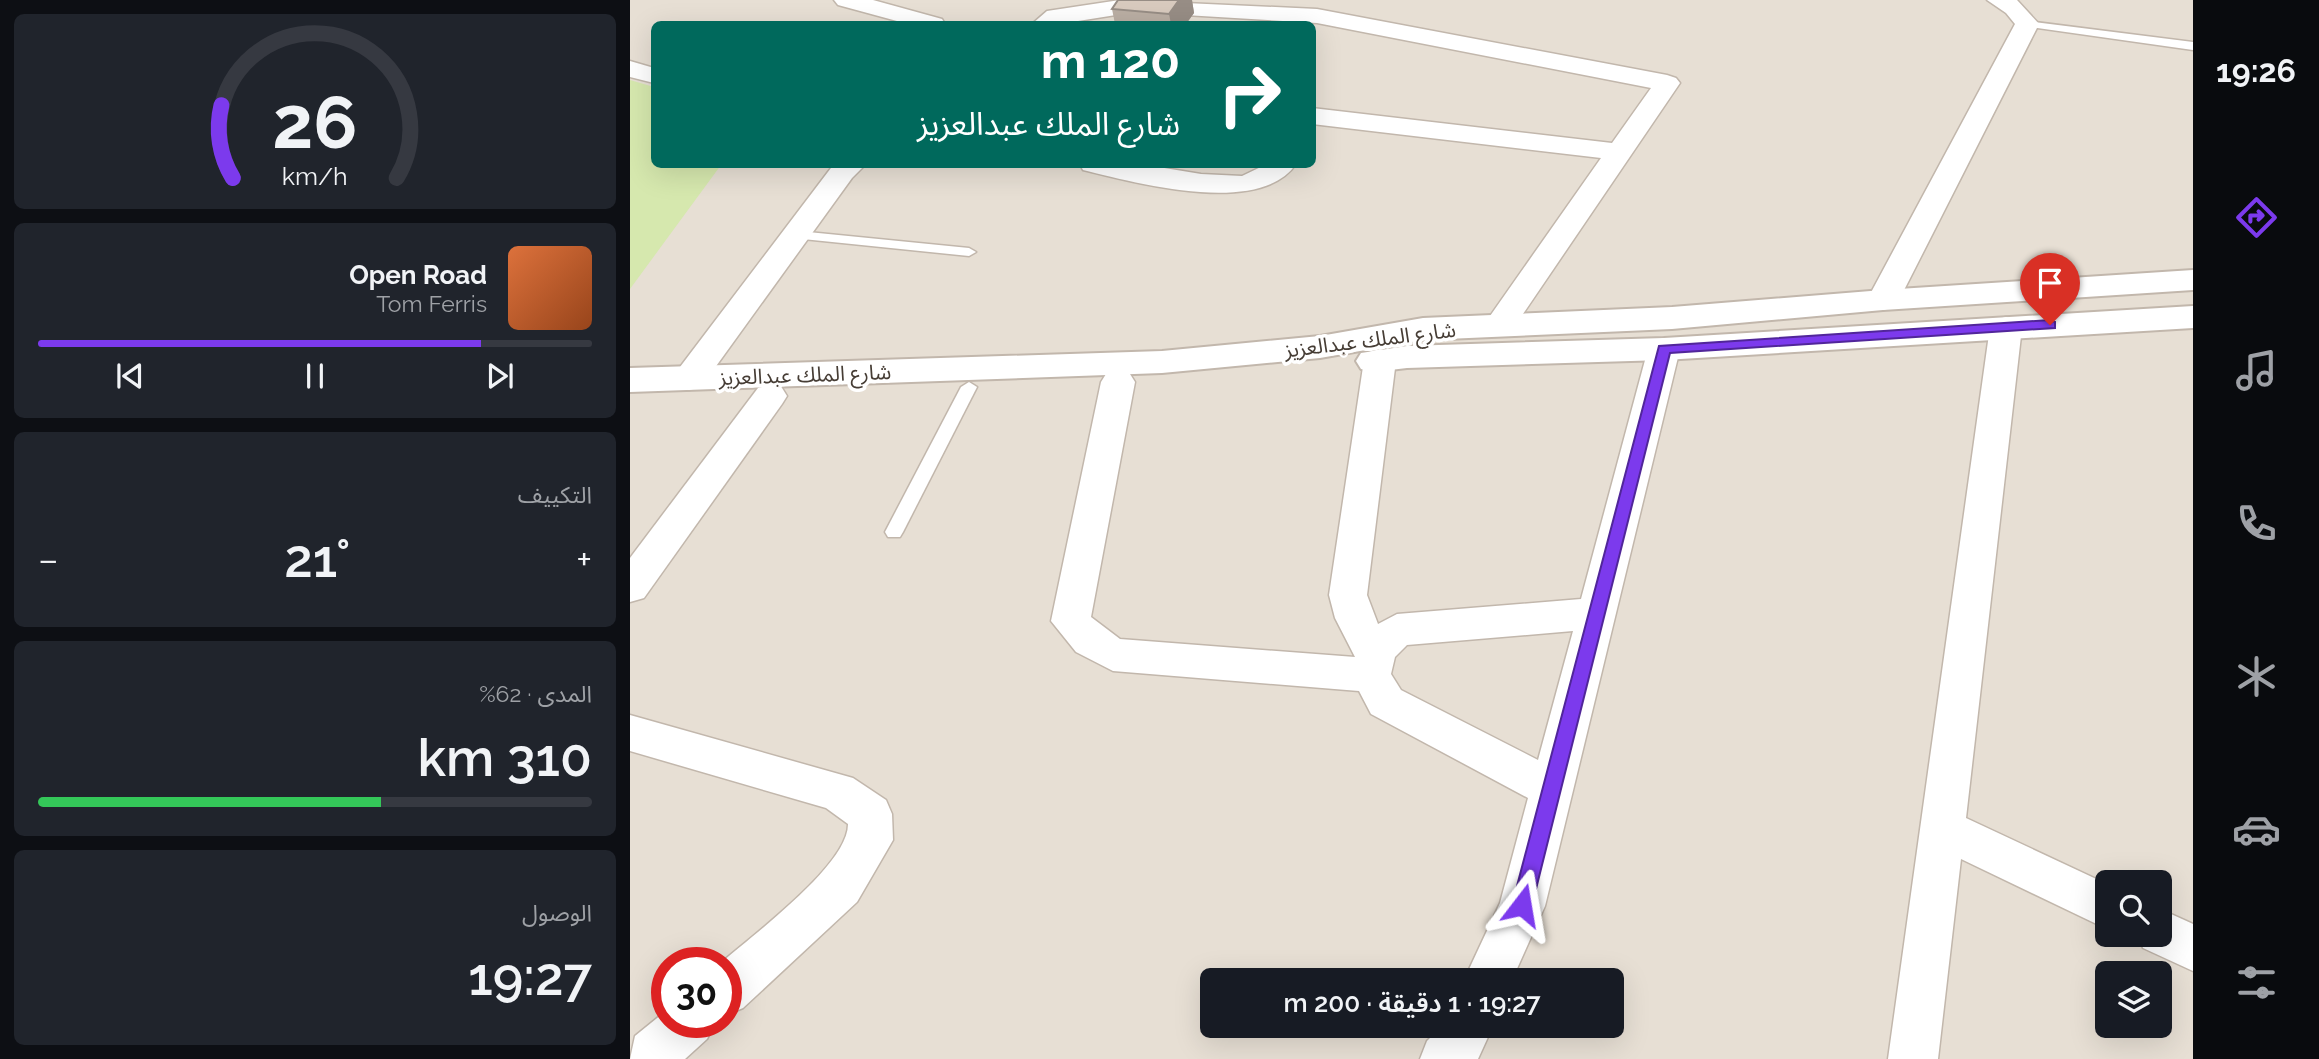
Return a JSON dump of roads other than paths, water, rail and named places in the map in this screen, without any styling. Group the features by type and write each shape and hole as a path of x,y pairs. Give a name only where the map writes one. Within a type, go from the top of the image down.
{"street":[{"path":"846,0 922,21"},
{"path":"1883,299 2027,24 2014,8 1999,0"},
{"path":"1048,21 1077,5 1139,3 1317,16 1667,83 1499,326"},
{"path":"630,69 651,75"},
{"path":"1316,116 1620,152"},
{"path":"689,379 848,168"},
{"path":"1119,168 1224,184 1255,183 1280,168"},
{"name":"شارع الملك عبدالعزيز","path":"630,380 1162,362 1320,347 1423,329 1672,318 1883,299 2193,280"},
{"name":"شارع الملك عبدالعزيز","path":"630,400 1118,382 1380,360 1664,349 2193,317"},
{"path":"1913,1059 2006,327"},
{"path":"1493,968 1522,905 1664,349"},
{"path":"1380,360 1348,595 1350,611 1373,662 1386,702 1552,789"},
{"path":"1118,382 1071,621 1090,641 1112,655 1373,662"},
{"path":"630,587 770,396"},
{"path":"1373,662 1397,629 1597,613"},
{"path":"630,733 838,792 870,814 871,840 841,887 742,976"},
{"path":"1942,828 2095,901"},
{"path":"2172,938 2193,948"},
{"path":"653,1054 672,1038"},
{"path":"1444,1059 1462,1038"}],"lane":[{"path":"2027,24 2193,46"},
{"path":"798,235 969,251"},
{"path":"894,532 969,387"}]}
